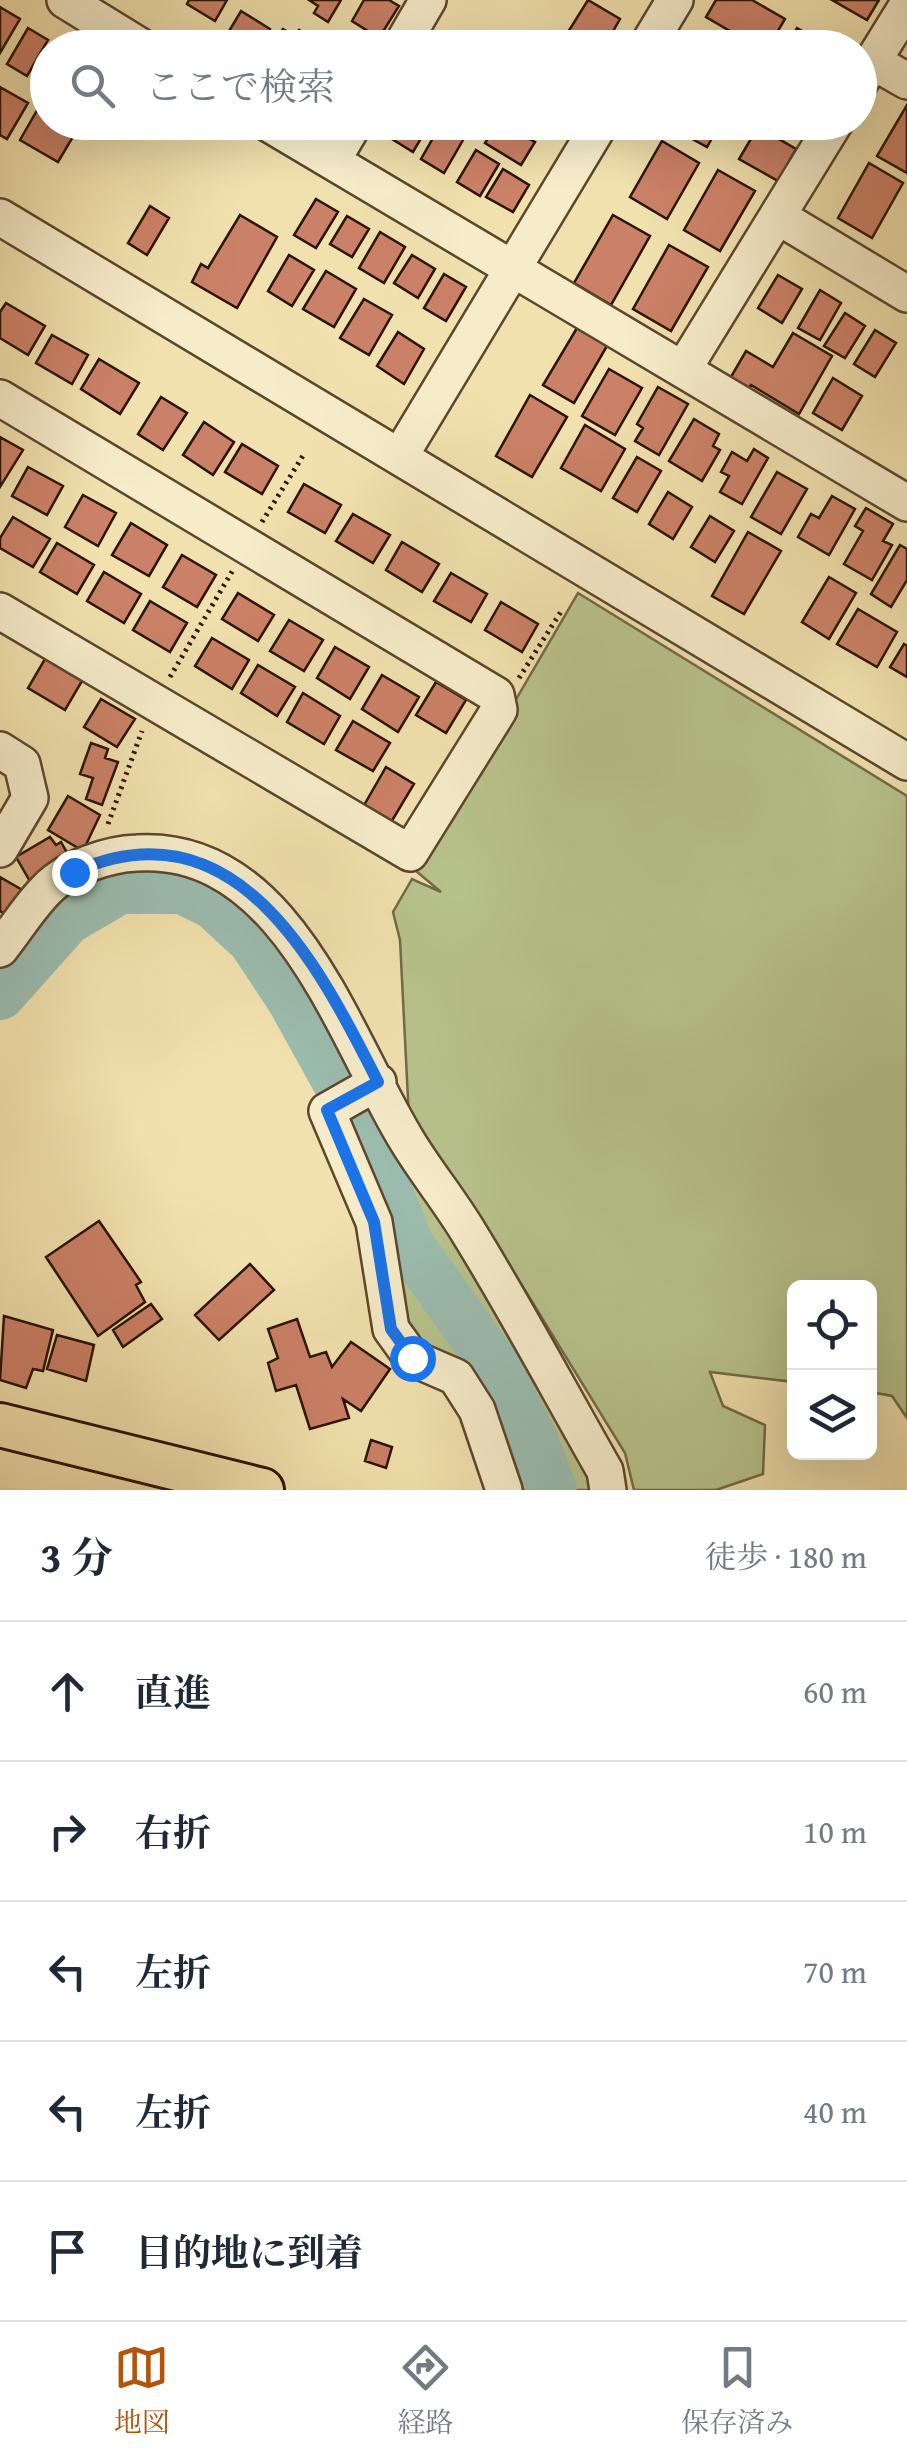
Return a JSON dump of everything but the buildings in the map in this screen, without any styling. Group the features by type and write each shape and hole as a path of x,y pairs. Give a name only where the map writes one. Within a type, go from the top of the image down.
{"main road":[{"path":"0,1425 262,1490"}],"street":[{"path":"65,0 114,30"},
{"path":"657,30 675,0"},
{"path":"410,30 425,1"},
{"path":"877,54 907,6"},
{"path":"877,74 907,81"},
{"path":"298,140 907,504"},
{"path":"333,160 345,140"},
{"path":"400,456 591,140"},
{"path":"684,368 824,140"},
{"path":"0,217 907,762"},
{"path":"778,217 907,294"},
{"path":"0,398 496,695 499,710 410,853 0,611"},
{"path":"0,750 22,764 30,798 0,849"},
{"path":"0,949 49,886 99,860 158,852 216,866 244,884 270,910 306,961 405,1138 469,1233 595,1454 608,1490"},
{"path":"374,1084 327,1110 374,1222 391,1329 412,1358 456,1377 477,1410 504,1490"}],"path":[{"path":"254,535 304,454"},
{"path":"173,672 236,565"},
{"path":"499,710 562,610"},
{"path":"108,826 148,716"}],"green space":[{"path":"578,593 907,796 907,1418 892,1396 877,1393 877,1280 787,1280 787,1381 710,1372 723,1406 765,1425 763,1474 716,1490 634,1490 625,1453 515,1274 424,1152 409,1119 400,940 393,912 412,879 441,892 416,871"},
{"path":"395,1139 593,1474 593,1490 511,1490 425,1351 406,1329 397,1263 430,1240 395,1162"}],"waterway":[{"path":"0,995 67,920 120,889 182,889 213,904 253,941 292,1000 360,1123 409,1245 495,1366 533,1440 552,1490"}],"route":[{"path":"74,872 126,853 158,852 216,866 244,884 270,910 306,961 378,1082 327,1110 374,1222 391,1329 412,1358"}]}
